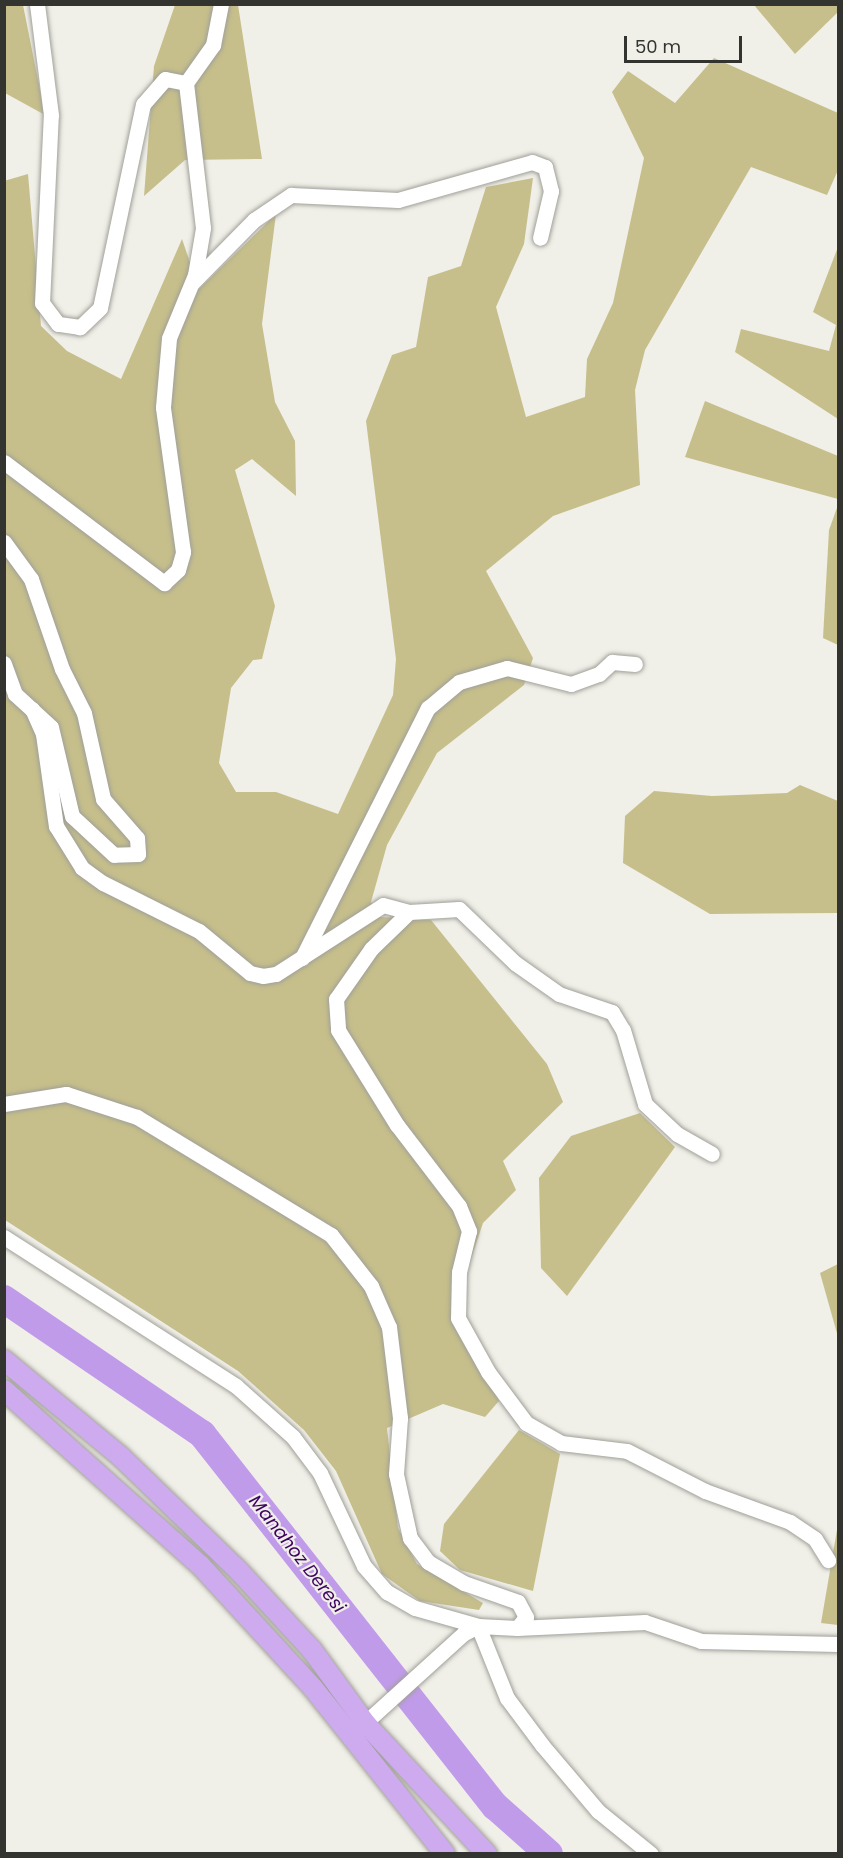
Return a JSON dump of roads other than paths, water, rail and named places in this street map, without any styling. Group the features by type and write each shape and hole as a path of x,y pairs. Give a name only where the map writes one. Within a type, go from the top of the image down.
{"main road":[{"path":"4,1360 120,1456 239,1571 373,1717 487,1854"},
{"path":"4,1389 200,1565 348,1736 445,1854"}],"street":[{"path":"37,4 51,115 42,303 58,324 80,327 100,308 143,104 165,80 186,83"},
{"path":"4,462 164,583 178,570 183,552 163,407 169,338 191,284 203,228 186,83 213,45 221,4"},
{"path":"191,284 254,220 291,195 398,201 532,162 545,167 551,191 540,238"},
{"path":"4,542 31,579 62,669 84,713 103,799 137,838 138,855 114,855 72,816 51,727 15,694 4,663"},
{"path":"302,958 428,708 459,682 507,668 571,684 599,675 612,662 635,664"},
{"path":"32,709 43,734 56,826 82,868 216,942 250,973 276,974 383,905 409,912 459,909 515,963 559,994 612,1012 623,1030 645,1104 677,1134 712,1154"},
{"path":"409,912 371,949 336,999 338,1030 397,1125 459,1206 469,1231 459,1272 458,1318 488,1372 526,1423 561,1443 627,1451 705,1491 790,1522 815,1539 828,1560"},
{"path":"4,1104 66,1094 137,1117 331,1235 371,1286 389,1327 400,1418 396,1474 410,1538 428,1562 464,1584 518,1602 526,1617 517,1628"},
{"path":"4,1237 236,1386 293,1437 320,1473 364,1566 387,1592 416,1608 471,1629 645,1622 701,1641 838,1644"},
{"path":"348,1736 373,1717 471,1629"},
{"path":"471,1629 507,1698 542,1745 598,1811 651,1854"}],"waterway":[{"name":"Manahoz Deresi","path":"4,1299 202,1434 495,1806 549,1854"}]}
